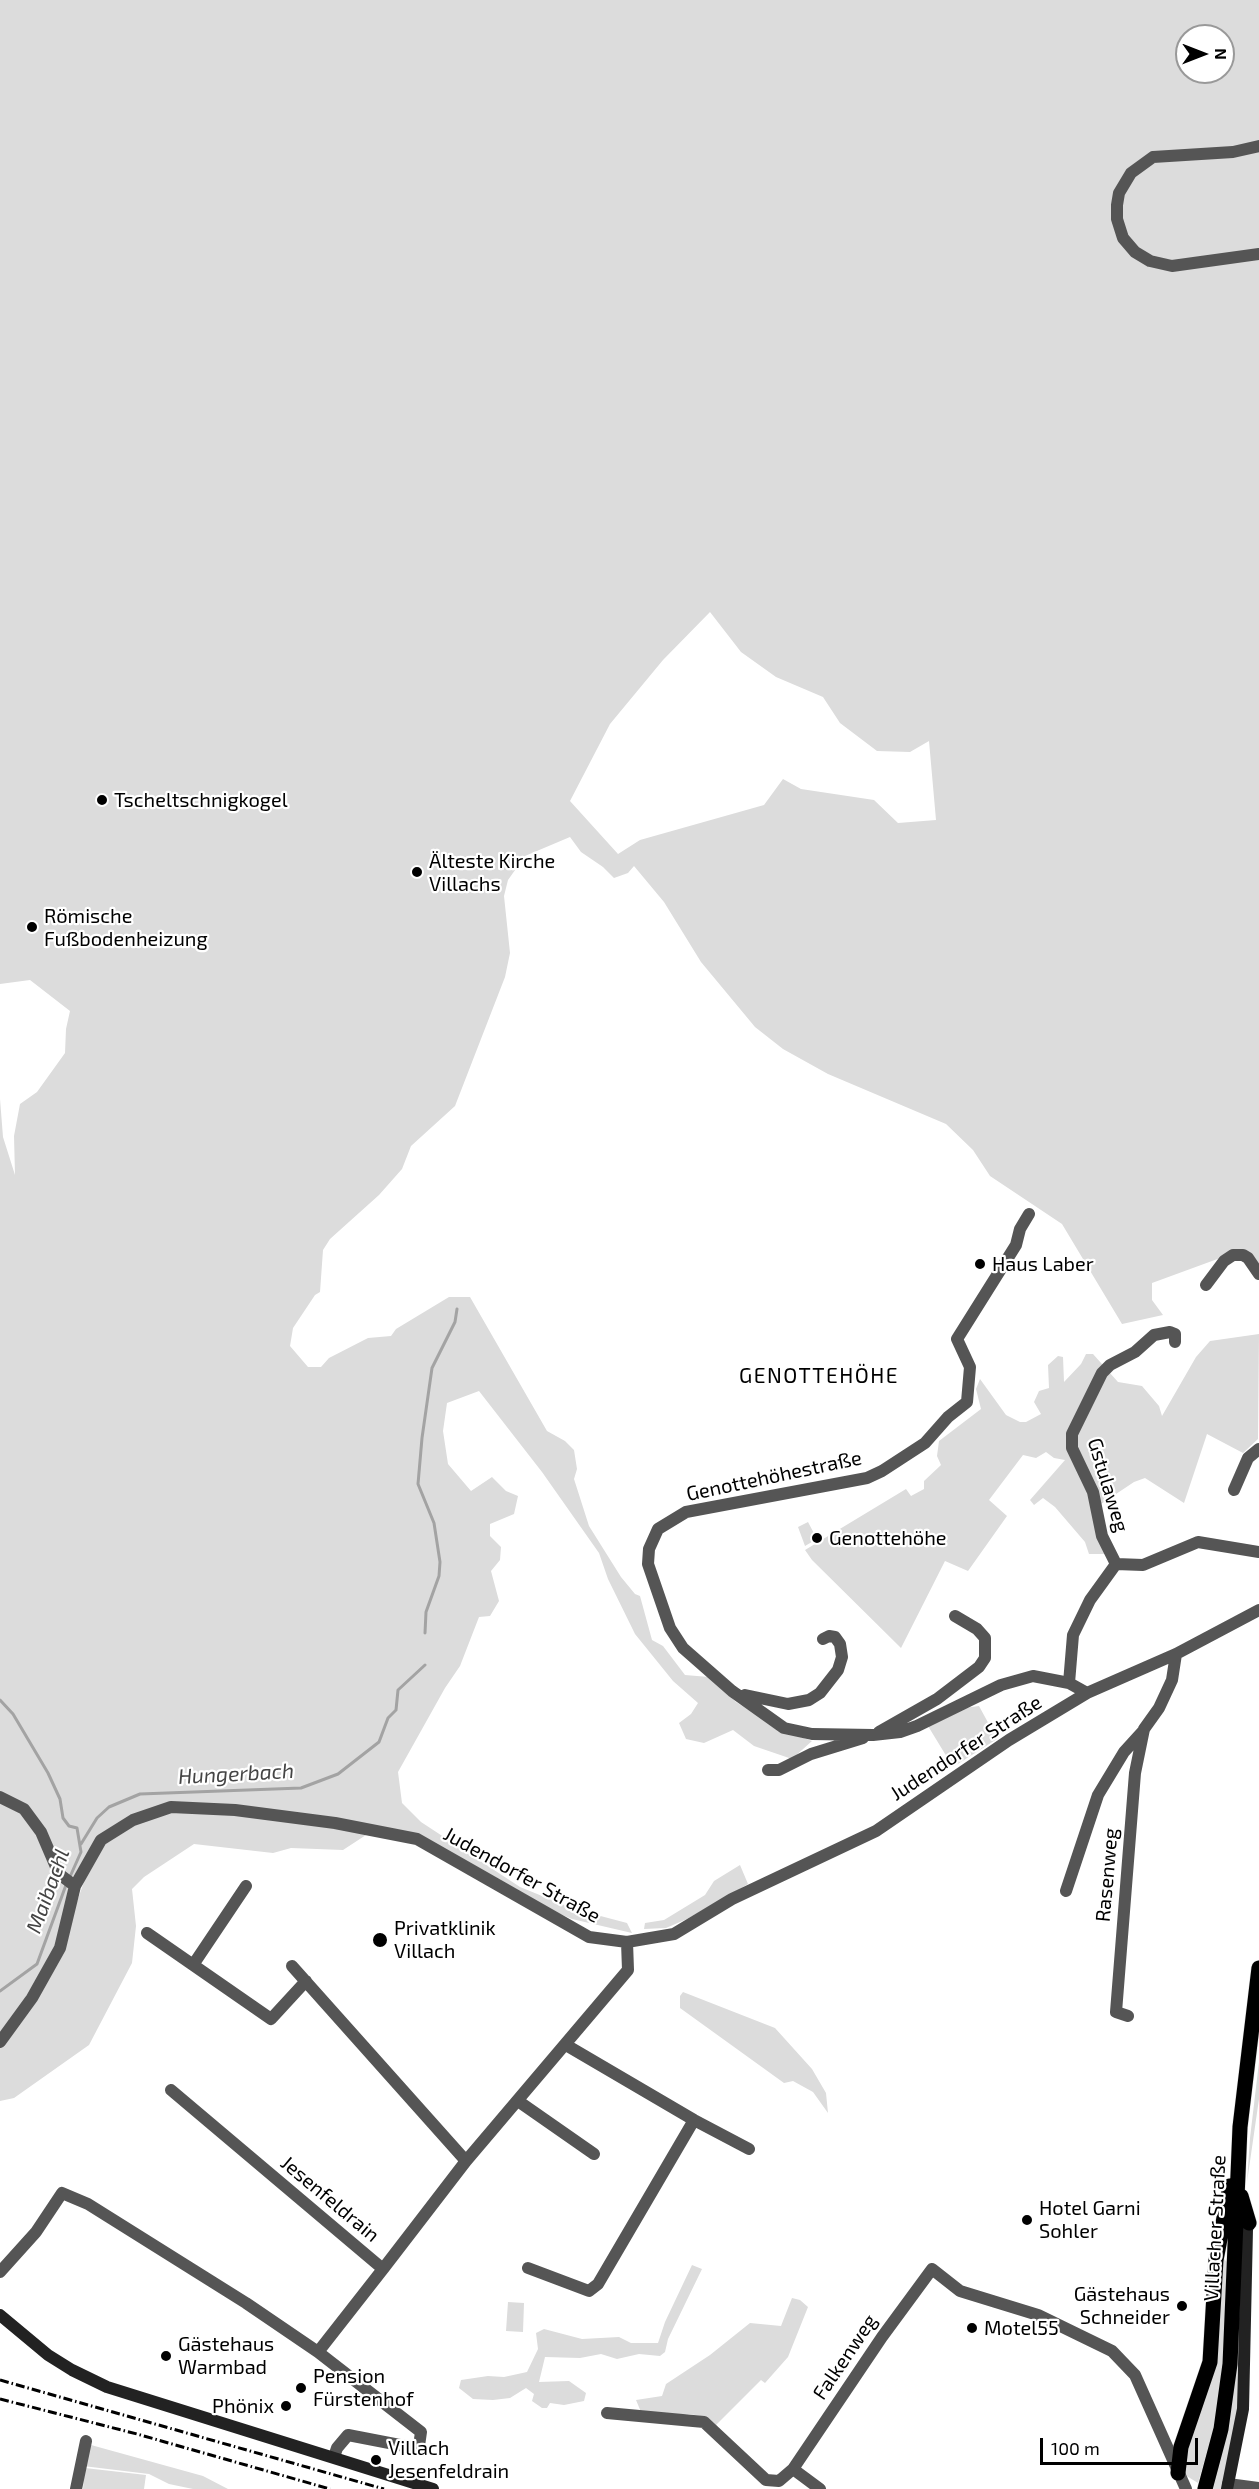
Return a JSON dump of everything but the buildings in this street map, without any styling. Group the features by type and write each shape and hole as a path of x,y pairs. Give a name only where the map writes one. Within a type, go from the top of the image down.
{"main road":[{"name":"Villacher Straße","path":"1204,2489 1221,2429 1230,2364 1240,2127 1259,1968"},
{"path":"1178,2473 1181,2447 1210,2362 1216,2260 1240,2127"},
{"path":"1238,2178 1254,2220"}],"street":[{"path":"1259,146 1233,152 1153,157 1131,173 1119,194 1117,205 1117,219 1123,238 1135,252 1150,261 1183,265 1259,254"},
{"name":"Genottehöhestraße","path":"1029,1214 1020,1229 1016,1245 957,1339 970,1367 968,1402 948,1417 920,1448 867,1478 694,1510 664,1523 654,1535 648,1564 670,1628 692,1657 732,1691 784,1728 812,1734 873,1735 909,1730 971,1698 1010,1682 1036,1676 1070,1683 1087,1693"},
{"path":"1206,1285 1224,1261 1233,1255 1243,1255 1248,1258 1259,1274"},
{"name":"Gstulaweg","path":"1116,1564 1102,1536 1093,1492 1072,1448 1072,1434 1102,1373 1110,1365 1135,1352 1154,1335 1170,1332 1175,1334 1175,1342"},
{"path":"1234,1490 1248,1458 1259,1449"},
{"path":"1070,1683 1073,1635 1090,1600 1116,1564 1143,1565 1198,1542 1259,1552"},
{"name":"Judendorfer Straße","path":"0,2042 32,1998 60,1948 70,1883 100,1840 133,1820 171,1807 236,1810 335,1823 417,1839 589,1937 627,1942 674,1934 732,1899 876,1831 1009,1740 1087,1693 1176,1654 1259,1610"},
{"name":"Genottehöhestraße","path":"768,1770 779,1770 811,1754 873,1735 937,1699 979,1667 985,1658 985,1638 977,1629 955,1616"},
{"name":"Genottehöhestraße","path":"732,1691 780,1704 802,1702 814,1697 831,1681 842,1657 838,1640 832,1636 823,1639"},
{"name":"Rasenweg","path":"1066,1891 1098,1795 1124,1752 1159,1707 1172,1680 1176,1654"},
{"name":"Rasenweg","path":"1128,2016 1116,2012 1135,1773 1144,1729"},
{"path":"0,1797 24,1809 41,1833 59,1874 70,1883"},
{"path":"193,1965 246,1886"},
{"path":"147,1933 271,2019 306,1981"},
{"path":"383,2269 466,2161 628,1970 627,1942"},
{"path":"292,1966 466,2161"},
{"path":"566,2044 694,2120 749,2149"},
{"name":"Jesenfeldrain","path":"171,2090 383,2269 318,2352"},
{"path":"518,2101 594,2154"},
{"path":"528,2268 589,2291 598,2284 694,2120"},
{"path":"0,2272 36,2232 62,2193 88,2204 246,2303 318,2352 421,2432 419,2446 410,2447 348,2436 337,2448 334,2457"},
{"path":"1254,2220 1246,2229 1243,2409 1228,2487 1259,2488"},
{"name":"Falkenweg","path":"793,2469 882,2337 932,2269 960,2291 1062,2325 1112,2350 1135,2375 1178,2473"},
{"path":"0,2315 48,2355 107,2387 432,2489"},
{"path":"607,2413 704,2422 766,2480 779,2481 793,2469 820,2489"},
{"path":"76,2489 86,2441"},
{"path":"1178,2473 1186,2489"}],"shaded area":[{"path":"0,0 1259,0 1259,1264 1242,1250 1152,1283 1152,1300 1163,1315 1122,1324 1062,1224 990,1176 973,1150 946,1124 828,1074 783,1049 755,1027 701,962 664,902 634,866 628,873 614,878 603,867 581,852 570,837 525,856 508,880 504,896 510,953 505,977 455,1106 411,1146 402,1169 379,1195 330,1239 323,1250 320,1292 315,1295 293,1328 290,1346 308,1367 321,1367 329,1358 368,1338 391,1336 396,1329 449,1297 470,1297 547,1431 565,1441 574,1450 577,1469 574,1479 589,1526 621,1577 635,1594 640,1596 652,1640 663,1646 685,1675 709,1677 736,1702 777,1728 812,1741 792,1759 754,1746 733,1730 704,1743 686,1739 679,1723 691,1714 698,1703 673,1681 635,1634 608,1579 599,1553 542,1472 479,1391 447,1403 443,1431 448,1464 471,1491 492,1477 506,1491 518,1496 514,1514 490,1524 490,1536 501,1547 500,1560 491,1571 499,1601 490,1616 479,1617 460,1666 445,1688 398,1772 402,1803 421,1822 520,1887 574,1909 627,1923 632,1933 572,1919 536,1904 410,1836 366,1835 343,1850 291,1848 273,1853 194,1844 144,1877 132,1889 136,1926 132,1963 89,2045 14,2098 0,2101 0,1099 3,1137 15,1175 14,1136 20,1104 37,1092 65,1053 66,1029 70,1011 30,980 0,984","holes":["710,612 741,652 776,677 823,697 840,723 877,751 910,752 929,741 936,820 898,823 874,800 801,789 783,779 764,805 640,840 618,854 570,801 610,724 663,660","84,1882 75,1907 56,1948 70,1891"]},
{"path":"1259,1334 1258,1439 1243,1453 1207,1434 1184,1503 1145,1478 1134,1482 1101,1504 1106,1554 1089,1554 1085,1542 1055,1507 1043,1498 1034,1505 1030,1500 1065,1460 1054,1458 1046,1452 1036,1458 1023,1455 989,1500 1007,1516 968,1571 945,1561 901,1648 812,1560 805,1550 906,1489 911,1496 924,1489 924,1481 941,1465 937,1456 939,1441 981,1409 976,1389 980,1379 1006,1415 1020,1422 1026,1422 1041,1414 1034,1402 1039,1391 1049,1388 1048,1365 1058,1356 1063,1357 1064,1382 1081,1364 1086,1354 1093,1354 1118,1382 1142,1386 1159,1406 1162,1416 1196,1357 1210,1341"},
{"path":"808,1522 817,1539 805,1546 798,1527"},
{"path":"979,1706 997,1739 953,1767 928,1726 964,1708"},
{"path":"740,1865 748,1884 687,1919 666,1928 644,1929 645,1923 664,1920 705,1895 714,1881"},
{"path":"683,1992 775,2028 812,2069 826,2093 828,2113 813,2092 793,2081 784,2083 680,2008 680,1996"},
{"path":"1259,2062 1259,2099 1247,2182 1250,2138"},
{"path":"1224,2259 1227,2262 1223,2369 1216,2421 1198,2483 1185,2475 1185,2451 1212,2377 1220,2261"},
{"path":"692,2265 702,2269 668,2339 665,2352 660,2356 639,2354 617,2359 601,2354 580,2358 545,2357 539,2382 569,2381 586,2393 584,2401 564,2405 550,2403 547,2408 542,2408 532,2401 534,2394 526,2388 510,2398 493,2400 473,2399 459,2388 461,2380 488,2376 504,2377 527,2372 538,2349 536,2333 544,2329 582,2339 619,2337 631,2343 658,2343 665,2322"},
{"path":"792,2298 800,2300 808,2307 788,2357 765,2383 761,2380 716,2425 706,2417 690,2414 661,2415 641,2412 636,2400 662,2396 666,2384 710,2355 750,2323 781,2326"},
{"path":"508,2302 524,2303 523,2332 506,2331"},
{"path":"1237,2362 1237,2416 1222,2489 1213,2489 1229,2428"},
{"path":"91,2445 203,2476 228,2489 193,2489 169,2484 149,2474 83,2466"},
{"path":"85,2468 146,2475 144,2489 83,2489"}],"waterway":[{"path":"425,1633 426,1612 439,1576 440,1562 434,1523 418,1484 422,1438 432,1368 455,1322 457,1309"},
{"name":"Hungerbach","path":"81,1844 97,1818 109,1807 140,1794 301,1788 338,1774 379,1742 388,1718 396,1710 398,1690 425,1665"},
{"name":"Maibachl","path":"0,1700 13,1714 48,1773 60,1799 63,1818 69,1826 77,1828 81,1852 69,1879"},
{"name":"Maibachl","path":"0,1991 37,1964 66,1885"}],"railway":[{"path":"0,2380 384,2489"},
{"path":"0,2399 137,2434 330,2489"}],"place":[{"name":"Tscheltschnigkogel","path":"102,800"},
{"name":"Älteste Kirche Villachs","path":"417,872"},
{"name":"Römische Fußbodenheizung","path":"32,927"},
{"name":"Haus Laber","path":"980,1264"},
{"name":"Genottehöhe","path":"817,1538"},
{"name":"Privatklinik Villach","path":"380,1940"},
{"name":"Hotel Garni Sohler","path":"1027,2220"},
{"name":"Gästehaus Schneider","path":"1182,2306"},
{"name":"Motel55","path":"972,2328"},
{"name":"Gästehaus Warmbad","path":"166,2356"},
{"name":"Pension Fürstenhof","path":"301,2388"},
{"name":"Phönix","path":"286,2406"},
{"name":"Villach Jesenfeldrain","path":"376,2460"}],"district":[{"name":"GENOTTEHÖHE","path":"819,1376"}]}
